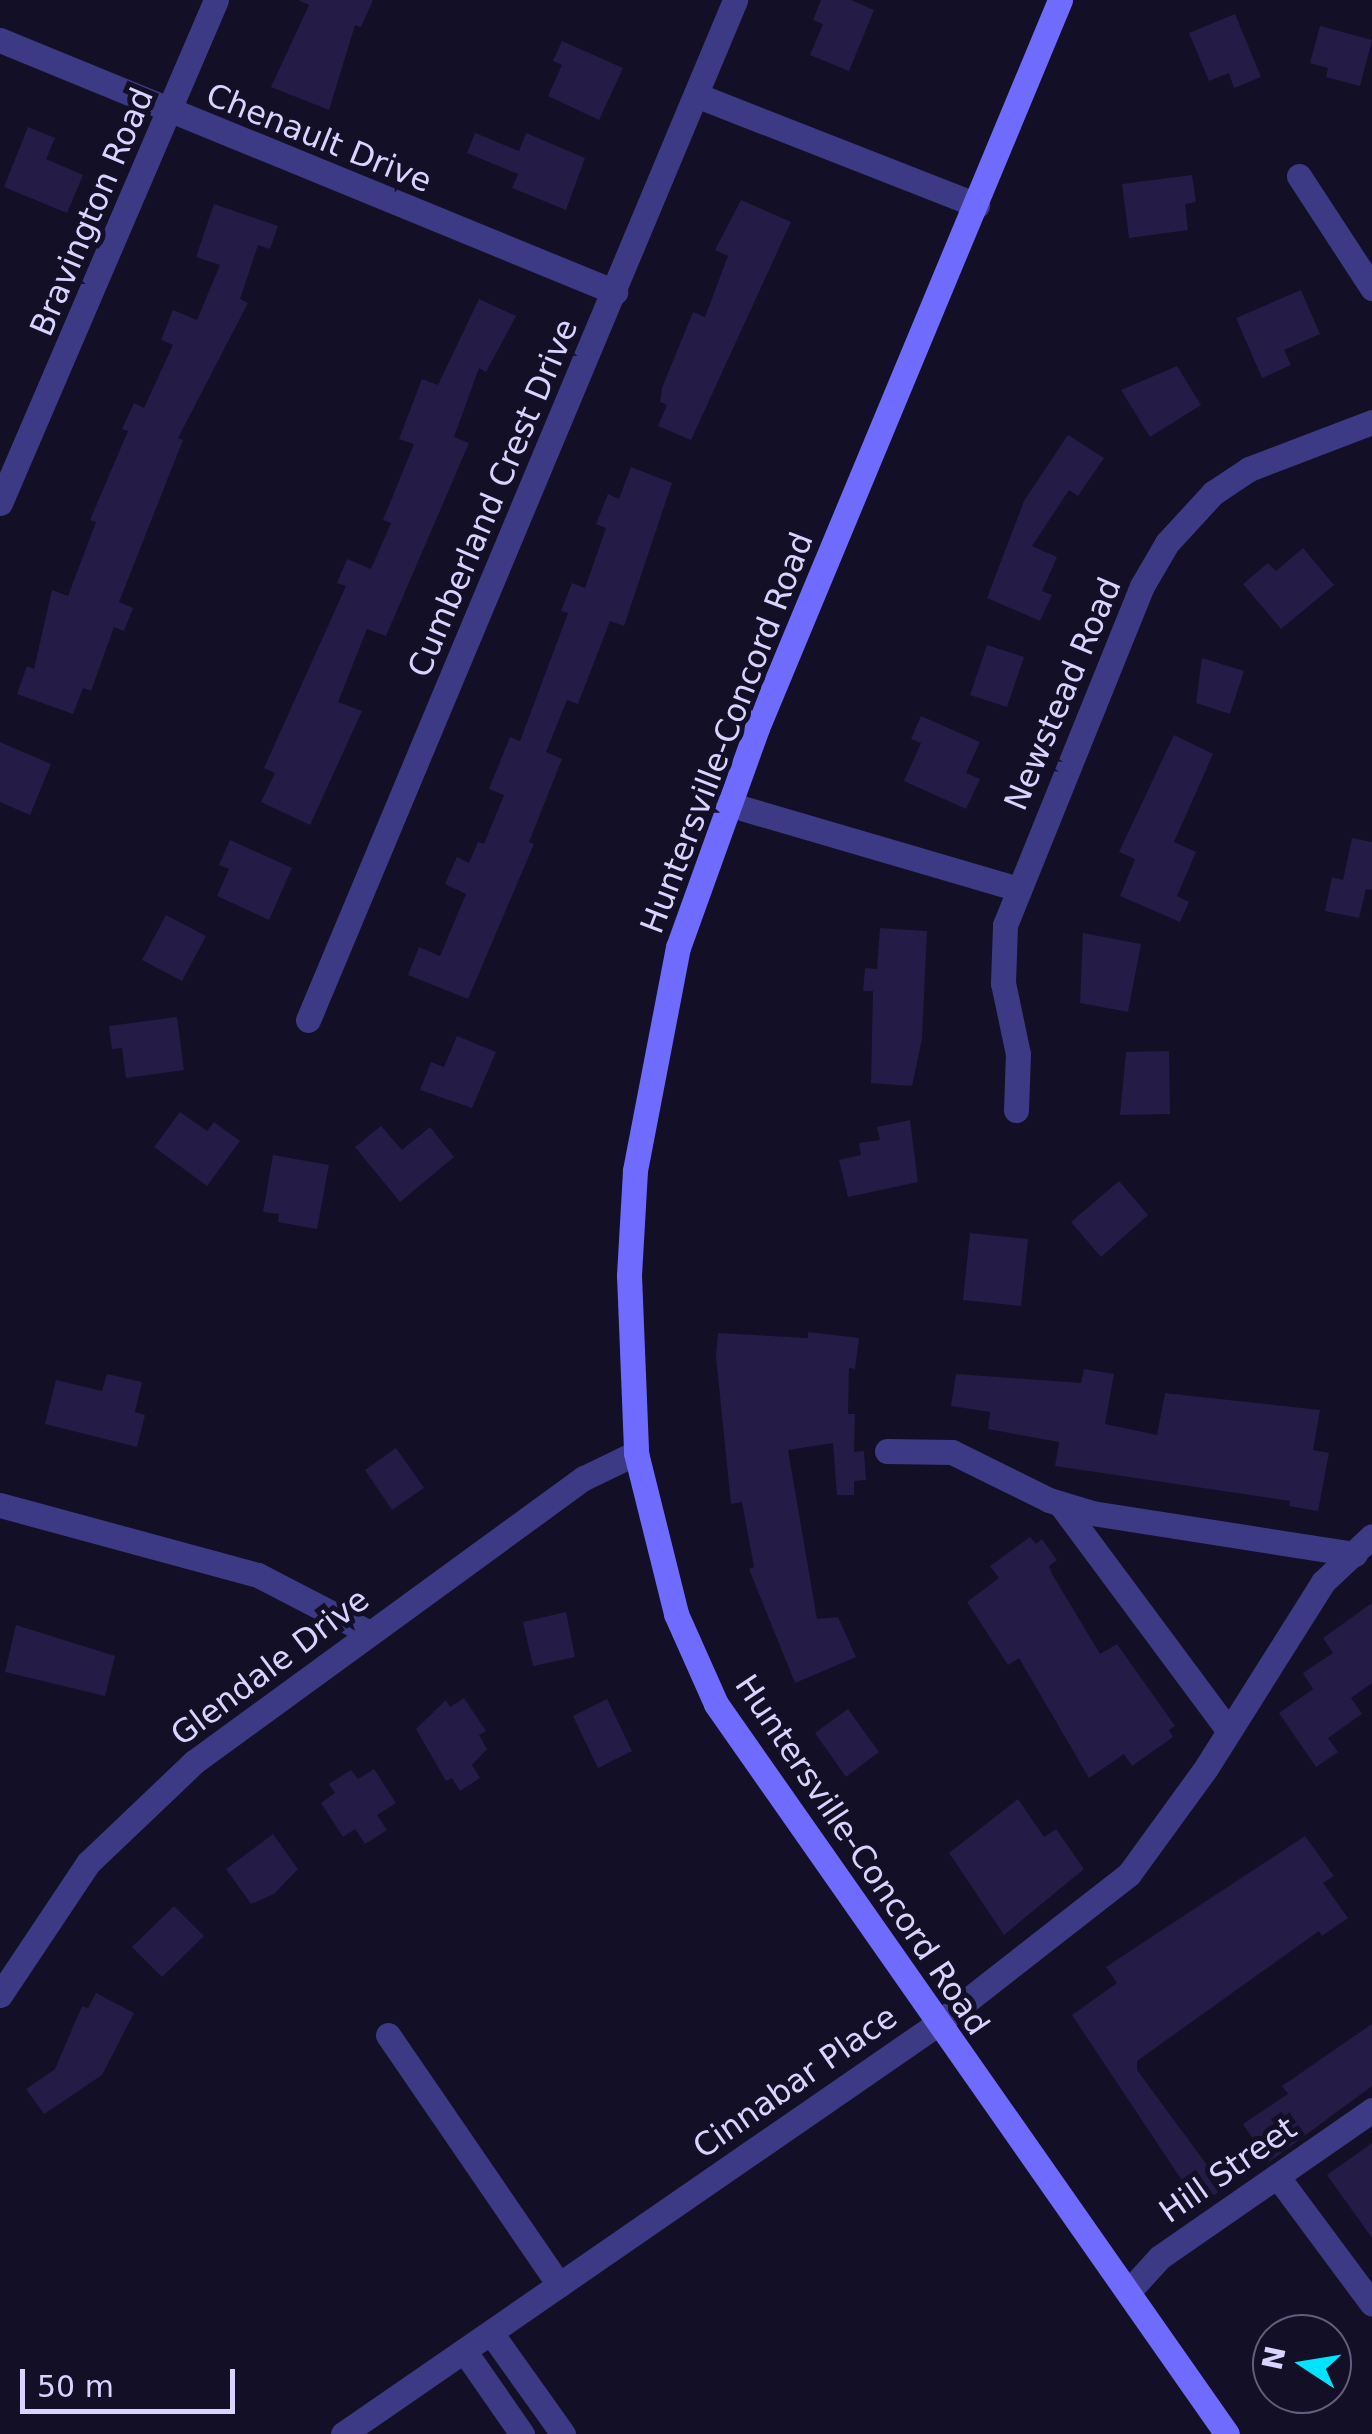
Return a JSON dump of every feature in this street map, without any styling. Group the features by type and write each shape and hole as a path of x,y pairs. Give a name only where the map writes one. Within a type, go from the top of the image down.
{"main road":[{"name":"Huntersville-Concord Road","path":"1060,0 728,804 678,947 641,1122 629,1275 636,1453 676,1614 716,1704 1228,2434"}],"street":[{"name":"Bravington Road","path":"0,503 171,114 216,0"},
{"name":"Cumberland Crest Drive","path":"308,1020 734,0"},
{"name":"Chenault Drive","path":"0,40 171,114 615,292"},
{"path":"696,95 977,205"},
{"path":"1299,176 1372,288"},
{"name":"Newstead Road","path":"1016,1110 1018,1054 1002,946 1018,889 1142,586 1167,543 1212,493 1249,469 1372,422"},
{"path":"728,804 1018,889"},
{"path":"888,1452 952,1452 1062,1505 1364,1545"},
{"name":"Glendale Drive","path":"0,1995 66,1889 137,1812 370,1633 584,1478 636,1453"},
{"path":"0,1505 258,1575 370,1633"},
{"path":"1062,1505 1228,1730"},
{"name":"Cinnabar Place","path":"344,2434 937,2024 1129,1874 1228,1730 1322,1582 1364,1545"},
{"path":"388,2036 559,2284"},
{"name":"Hill Street","path":"1128,2292 1160,2257 1372,2110"},
{"path":"1277,2176 1372,2304"},
{"path":"491,2333 563,2434"},
{"path":"465,2352 522,2434"}],"building":[{"path":"298,0 373,0 361,27 355,25 329,110 271,87 309,5"},
{"path":"821,0 851,0 874,10 849,71 810,55 823,24 813,20"},
{"path":"1235,14 1261,77 1234,88 1229,73 1209,81 1189,33"},
{"path":"1320,26 1372,40 1360,86 1326,77 1328,68 1310,63"},
{"path":"562,41 623,68 599,120 548,96 562,65 553,61"},
{"path":"28,127 55,138 46,159 83,175 67,213 4,187"},
{"path":"475,133 519,151 526,133 585,158 566,210 512,188 518,174 467,153"},
{"path":"1192,175 1196,202 1185,204 1188,230 1129,238 1122,184"},
{"path":"741,200 791,222 691,440 658,426 667,405 660,402 662,388 693,312 705,317 728,256 715,250"},
{"path":"214,204 278,226 270,249 258,245 240,299 248,303 178,438 183,440 119,602 133,608 124,631 114,627 91,691 83,688 73,714 17,694 27,666 34,669 52,590 68,596 96,522 90,520 128,431 122,429 134,403 144,408 173,345 161,340 173,310 197,320 220,265 196,257"},
{"path":"1301,290 1320,334 1284,350 1291,365 1262,378 1236,318"},
{"path":"479,299 516,316 486,372 479,368 454,437 469,443 386,636 367,629 338,702 362,711 310,825 261,802 275,773 264,768 346,586 337,583 347,559 371,569 391,523 383,520 414,444 399,439 422,379 438,385"},
{"path":"1177,366 1201,405 1150,437 1121,390"},
{"path":"1068,435 1104,458 1078,496 1069,490 1032,546 1057,557 1042,591 1052,595 1040,621 987,598 1024,501"},
{"path":"631,467 672,483 624,626 610,621 578,704 567,700 546,752 562,759 529,842 534,844 468,999 408,975 419,947 440,956 466,894 445,884 457,857 469,863 478,842 484,844 504,795 489,789 510,737 520,741 568,613 561,611 572,583 585,588 606,528 596,524 608,494 619,499"},
{"path":"1303,548 1334,585 1281,629 1243,584 1268,563 1276,571"},
{"path":"987,645 1024,657 1007,707 970,695"},
{"path":"1202,658 1244,671 1230,714 1196,703"},
{"path":"921,716 980,742 966,773 980,779 966,809 904,781 921,743 911,739"},
{"path":"1174,735 1213,754 1174,842 1196,852 1177,896 1189,902 1180,922 1120,896 1135,859 1119,852"},
{"path":"0,742 51,764 30,815 0,802"},
{"path":"1352,838 1372,842 1372,890 1366,889 1359,918 1325,911 1332,877 1343,880"},
{"path":"230,840 292,868 269,920 217,896 229,869 219,865"},
{"path":"166,915 206,936 182,981 142,960"},
{"path":"880,928 927,931 922,1039 912,1086 871,1083 873,991 863,991 865,968 877,969"},
{"path":"1083,933 1141,944 1128,1012 1080,1003"},
{"path":"177,1017 184,1070 126,1078 122,1048 112,1049 109,1026"},
{"path":"457,1036 496,1052 472,1108 420,1090 431,1062 444,1067"},
{"path":"1169,1051 1170,1114 1120,1115 1126,1052"},
{"path":"180,1112 207,1131 214,1122 240,1141 207,1186 154,1147"},
{"path":"910,1120 918,1182 848,1197 839,1160 861,1155 859,1143 880,1140 877,1127"},
{"path":"381,1126 402,1150 430,1127 454,1157 400,1202 355,1147"},
{"path":"273,1155 329,1165 317,1229 278,1222 279,1214 263,1212"},
{"path":"1119,1181 1148,1215 1101,1257 1071,1222"},
{"path":"970,1233 1028,1239 1021,1306 963,1300"},
{"path":"808,1332 859,1338 855,1369 849,1368 848,1414 855,1414 854,1452 864,1451 866,1480 854,1481 854,1495 837,1495 833,1443 788,1450 817,1619 838,1617 856,1657 795,1683 749,1569 754,1567 742,1502 731,1504 716,1357 718,1333 808,1338"},
{"path":"1084,1369 1114,1374 1105,1424 1157,1435 1165,1393 1320,1410 1313,1450 1329,1453 1318,1511 1289,1506 1290,1501 1055,1466 1059,1442 988,1429 990,1412 951,1406 956,1374 1081,1383"},
{"path":"107,1374 142,1382 135,1412 145,1415 137,1447 45,1424 56,1380 102,1391"},
{"path":"396,1448 424,1488 392,1510 365,1470"},
{"path":"1030,1537 1036,1544 1042,1539 1057,1560 1049,1566 1052,1574 1100,1654 1117,1644 1175,1726 1169,1730 1173,1737 1132,1766 1124,1754 1089,1778 1019,1658 1008,1665 967,1602 999,1578 990,1566"},
{"path":"1372,1603 1372,1683 1351,1698 1362,1714 1328,1738 1338,1752 1316,1767 1279,1713 1313,1689 1303,1673 1333,1653 1323,1638"},
{"path":"566,1612 575,1657 533,1666 523,1622"},
{"path":"16,1625 115,1656 105,1696 5,1672"},
{"path":"464,1698 486,1731 479,1735 487,1749 472,1765 480,1778 460,1791 452,1778 446,1781 416,1729 446,1700 450,1707"},
{"path":"607,1699 632,1751 598,1768 573,1716"},
{"path":"848,1709 879,1752 846,1777 815,1733"},
{"path":"374,1769 396,1803 377,1815 387,1830 365,1844 355,1829 343,1837 321,1803 335,1793 329,1784 351,1770 358,1779"},
{"path":"1018,1799 1044,1837 1056,1829 1084,1869 1004,1935 949,1853"},
{"path":"273,1834 298,1869 274,1894 251,1904 226,1869"},
{"path":"1305,1836 1334,1876 1323,1883 1348,1918 1322,1936 1319,1931 1137,2061 1137,2070 1224,2188 1199,2206 1072,2015 1117,1983 1106,1967"},
{"path":"174,1906 204,1936 162,1977 132,1947"},
{"path":"96,1993 134,2013 102,2075 44,2114 26,2089 55,2069 82,2006 88,2008"},
{"path":"1372,2024 1372,2086 1269,2162 1243,2124 1288,2094 1282,2086"},
{"path":"1372,2143 1372,2238 1327,2175"}]}
